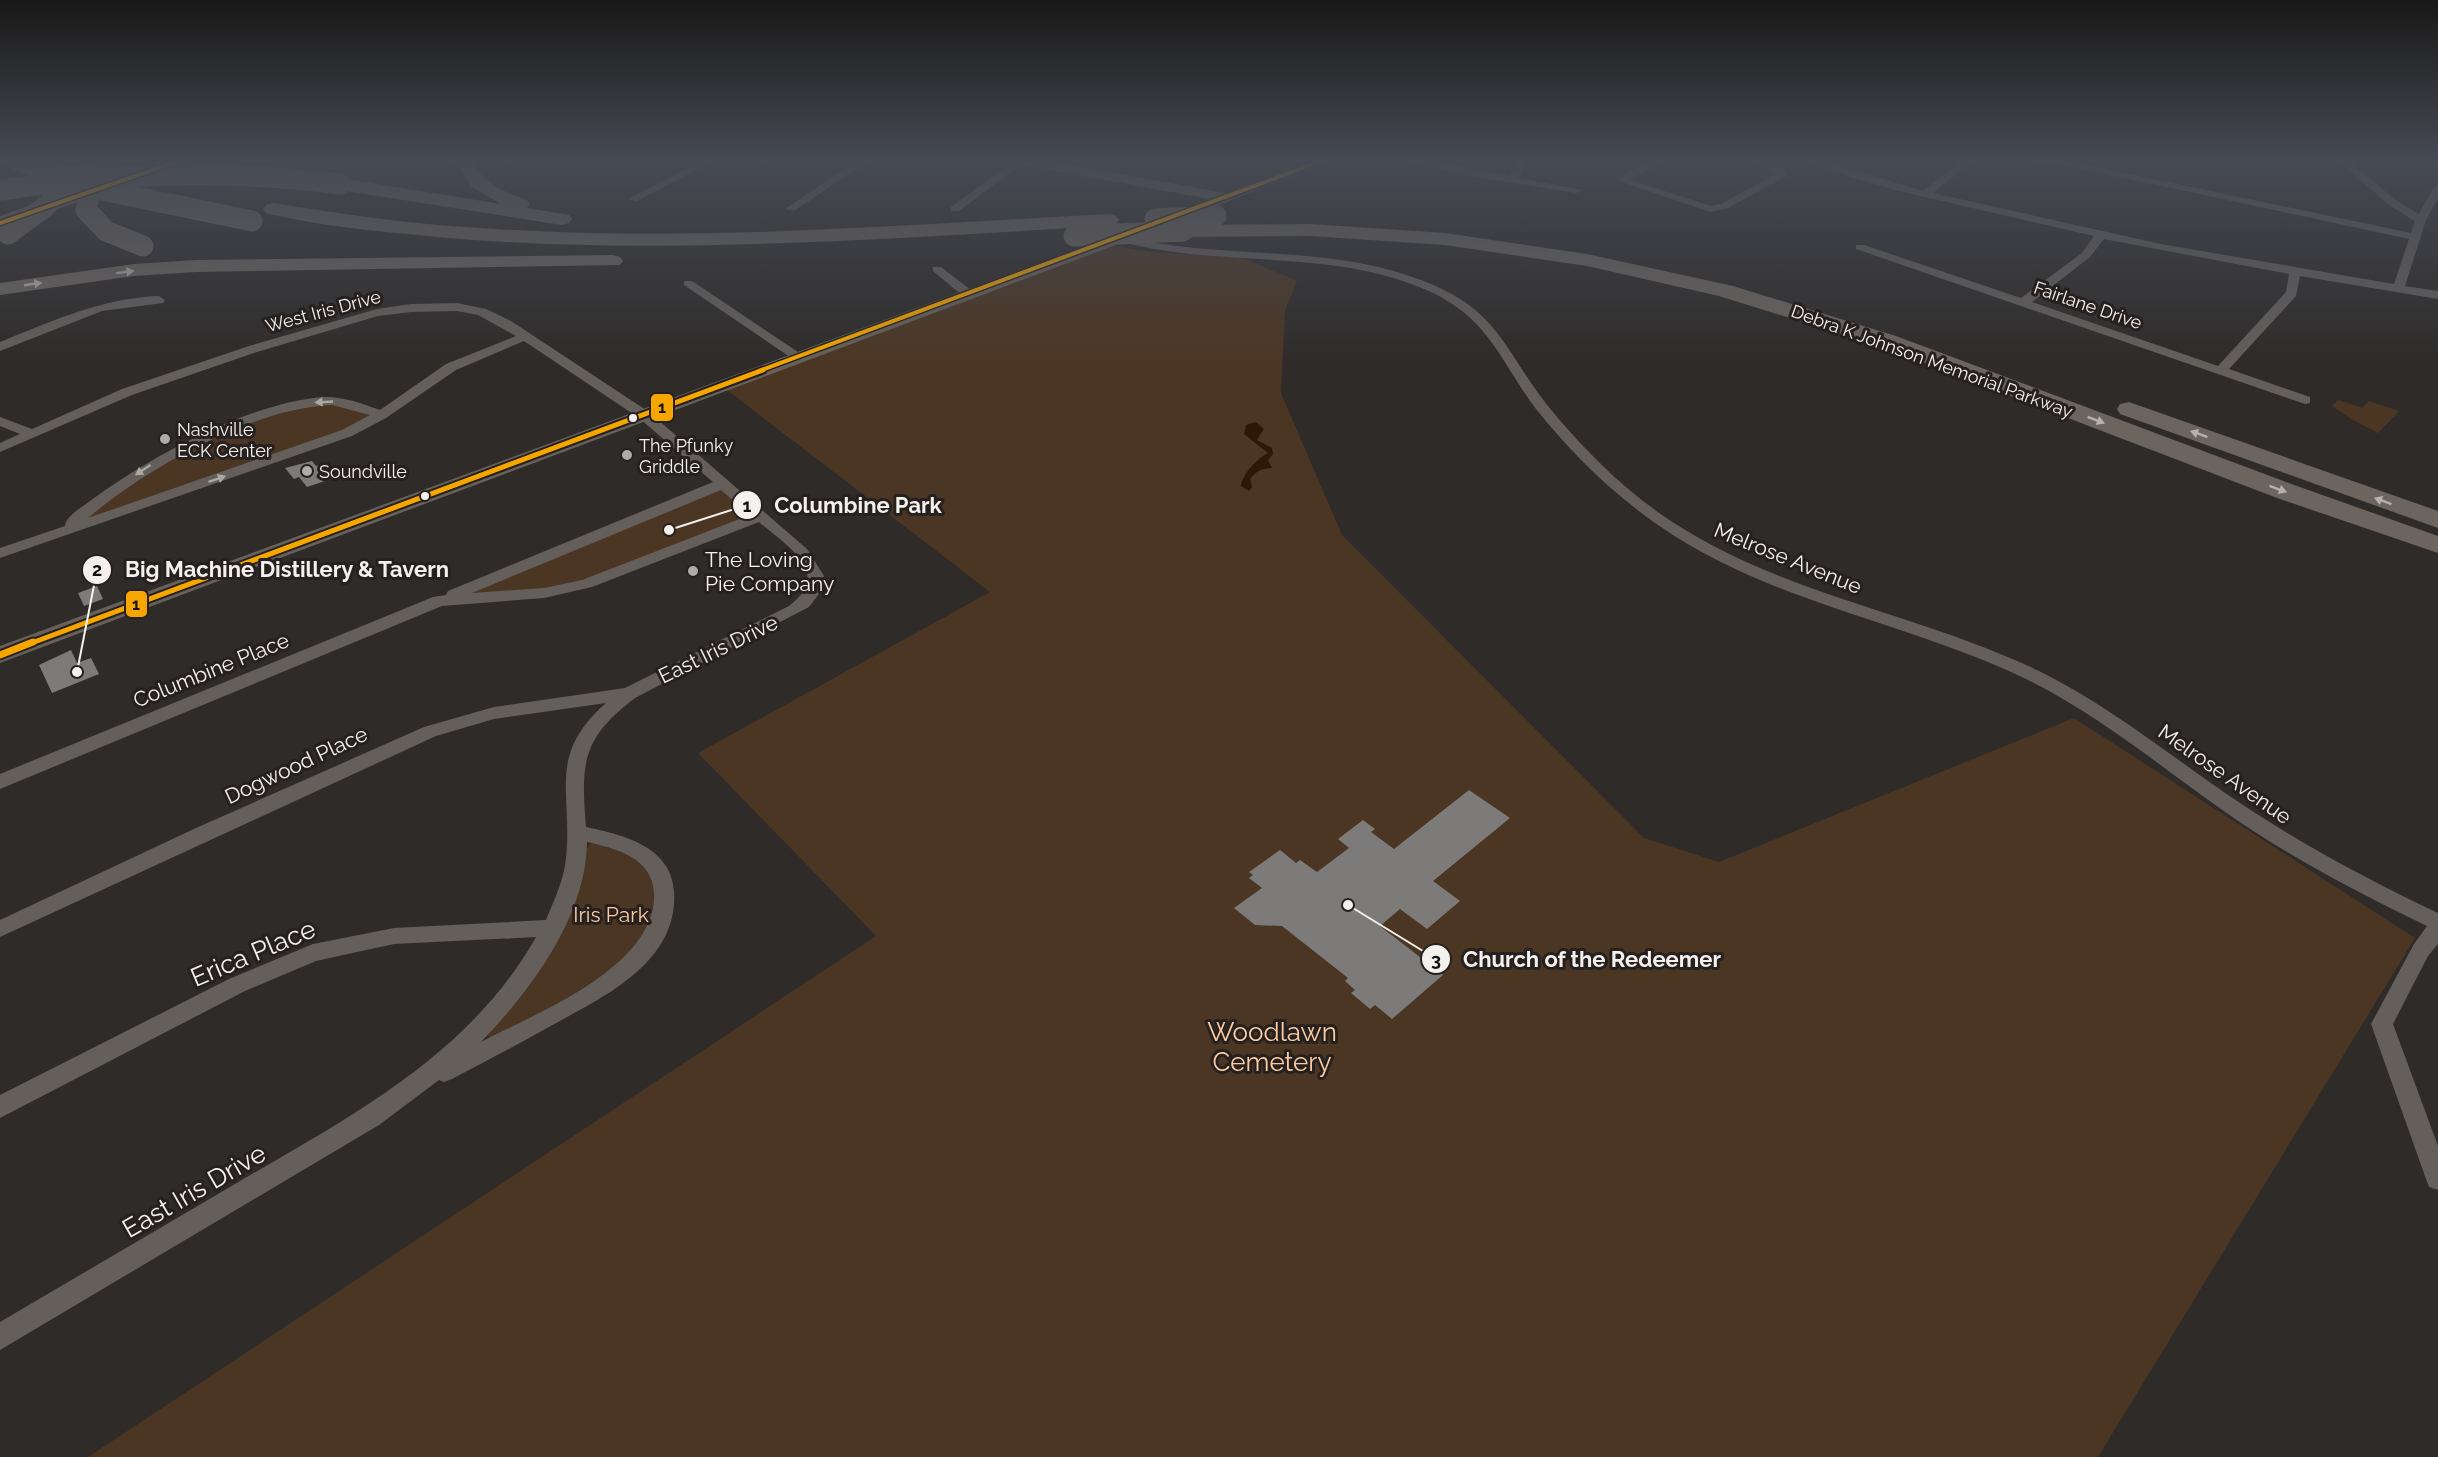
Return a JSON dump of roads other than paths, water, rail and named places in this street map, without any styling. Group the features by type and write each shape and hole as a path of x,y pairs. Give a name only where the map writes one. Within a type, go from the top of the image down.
{"highway":[{"path":"103,228 143,246 210,258 323,263"},
{"name":"Debra K Johnson Memorial Parkway","path":"299,228 353,236 478,247 598,252 806,250 1183,231 1311,230 1445,239 1587,260 1725,291 1888,341 2287,492 2438,545"},
{"name":"Debra K Johnson Memorial Parkway","path":"406,228 626,241 955,228"},
{"path":"748,228 878,232"},
{"name":"Debra K Johnson Memorial Parkway","path":"1465,228 1642,255 1736,278 1846,309 2438,520"},
{"path":"661,259 774,254 806,250"},
{"path":"0,289 67,279 173,268 323,263 631,260"}],"main road":[{"path":"0,655 967,293 1152,228"}],"street":[{"path":"2067,228 2295,273 2438,295"},
{"path":"2372,228 2415,237"},
{"path":"2398,289 2418,228"},
{"path":"2024,302 2086,255 2100,236"},
{"name":"Melrose Avenue","path":"1119,238 1159,249 1330,259 1385,271 1439,291 1466,307 1486,323 1507,351 1532,395 1563,429 1644,507 1680,534 1728,560 1802,590 1931,633 2034,676 2091,707 2231,807 2299,850 2378,894 2438,922"},
{"name":"Fairlane Drive","path":"1860,247 2305,400"},
{"path":"937,269 967,293"},
{"path":"2221,370 2292,293 2295,273"},
{"path":"688,283 798,356"},
{"path":"0,347 105,306 131,300 159,300"},
{"name":"West Iris Drive","path":"0,448 30,433 164,378 377,313 425,307 465,308 496,318 644,415"},
{"path":"0,553 347,433 381,415 451,367 526,336"},
{"path":"62,531 141,471 185,446 219,432 278,411 318,402 350,404 381,415"},
{"name":"East Iris Drive","path":"413,1088 471,1039 492,1016 525,973 551,928 572,880 579,833 574,786 578,757 594,727 627,694 776,622 801,607 811,596 817,583 813,564 644,415"},
{"path":"0,421 30,433"},
{"name":"Columbine Place","path":"0,782 722,484"},
{"name":"Columbine Place","path":"439,601 544,593 586,584 759,517"},
{"name":"Dogwood Place","path":"0,929 213,828 430,731 494,713 627,694"},
{"name":"East Iris Drive","path":"0,1336 326,1145 413,1088 594,990 627,967 650,942 657,930 663,908 664,889 660,872 646,855 632,847 579,833"},
{"name":"Erica Place","path":"0,1107 237,985 313,953 394,936 551,928"},
{"path":"2438,928 2421,950 2382,1024 2438,1179"}],"place":[{"name":"Nashville ECK Center","path":"165,439"},
{"name":"The Pfunky Griddle","path":"627,455"},
{"name":"Soundville","path":"307,471"},
{"name":"Columbine Park","path":"669,530"},
{"name":"The Loving Pie Company","path":"693,571"},
{"name":"Big Machine Distillery & Tavern","path":"77,672"},
{"name":"Church of the Redeemer","path":"1348,905"}],"park label":[{"name":"Iris Park","path":"611,914"},
{"name":"Woodlawn Cemetery","path":"1272,1047"}]}
